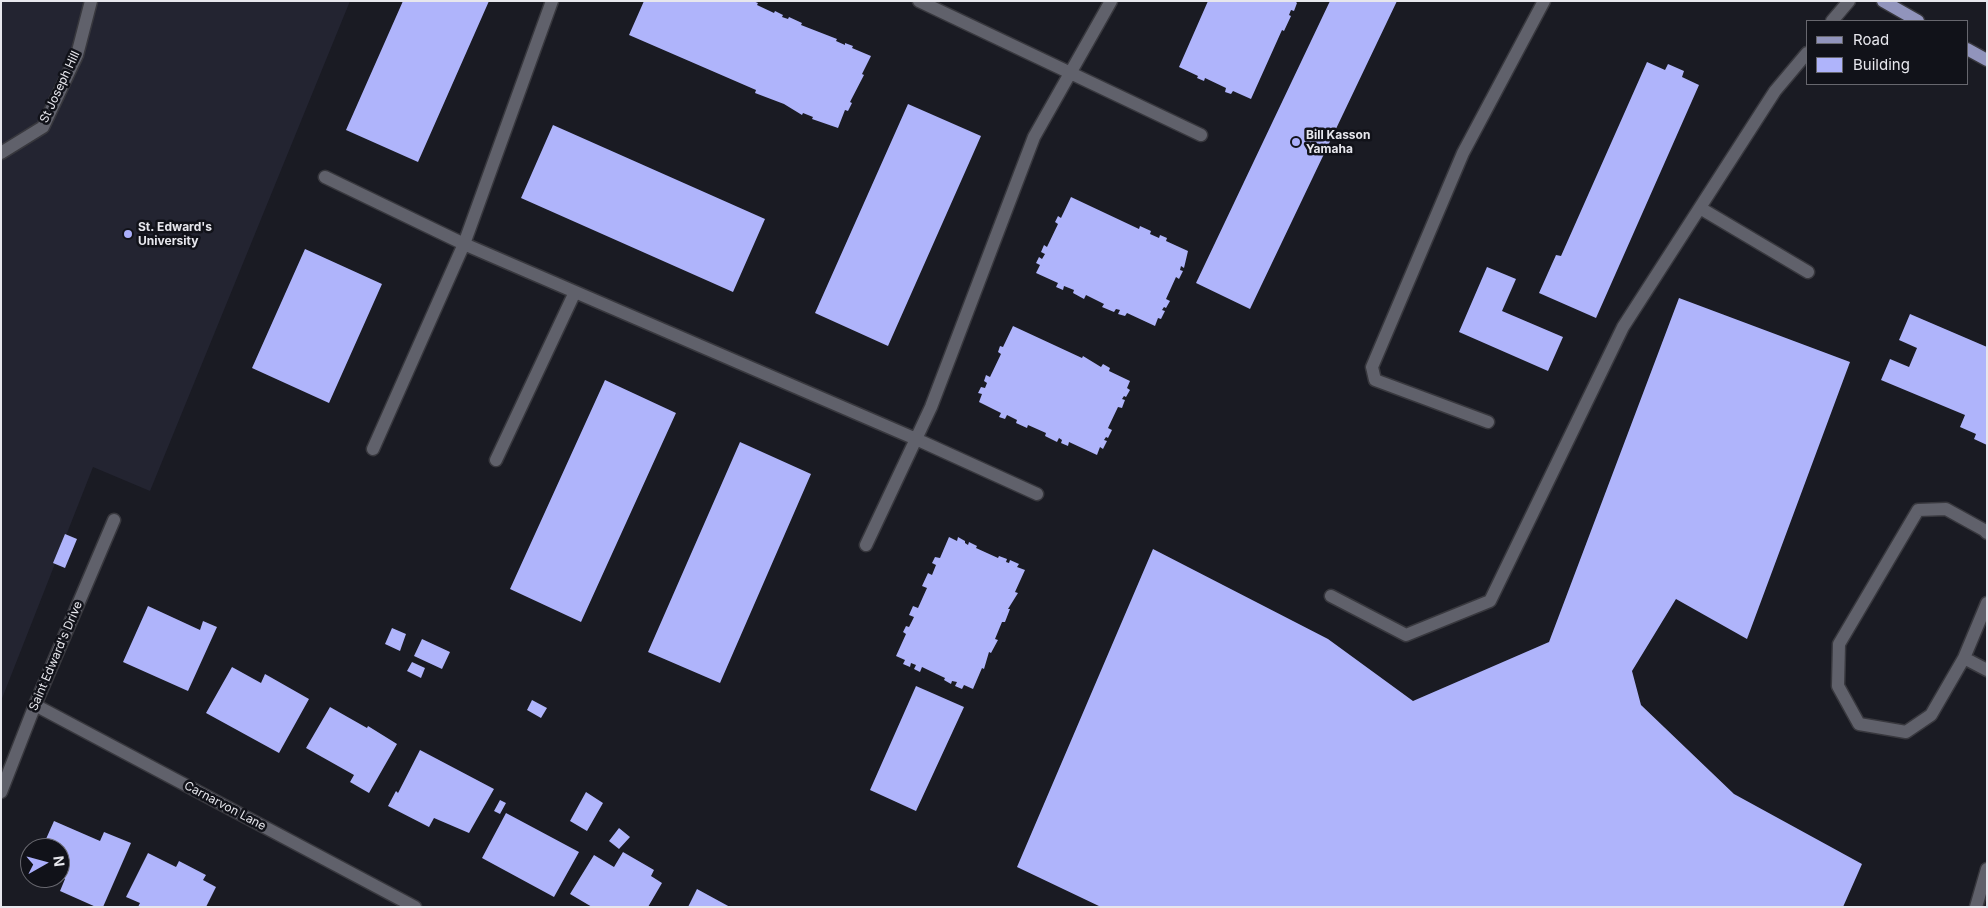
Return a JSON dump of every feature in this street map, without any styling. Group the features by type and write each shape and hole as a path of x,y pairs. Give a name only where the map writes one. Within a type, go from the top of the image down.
{"main road":[{"path":"1883,1 1916,20"},
{"path":"1968,50 1987,60"}],"street":[{"name":"St Joseph Hill","path":"1,153 43,127 77,55 91,1"},
{"path":"373,449 464,244 552,1"},
{"path":"919,1 1201,135"},
{"path":"866,545 931,407 1034,137 1110,1"},
{"path":"1488,422 1375,380 1372,367 1463,153 1544,1"},
{"path":"1833,20 1849,1"},
{"path":"1331,596 1406,635 1490,601 1623,327 1775,91 1806,54"},
{"path":"325,177 464,244 916,439 1038,494"},
{"path":"1700,208 1808,272"},
{"path":"496,460 575,292"},
{"path":"1987,534 1984,530 1946,509 1918,510 1839,644 1838,686 1860,724 1906,732 1932,715 1964,658 1987,603"},
{"name":"Saint Edward's Drive","path":"1,792 35,705 114,520"},
{"path":"1964,658 1987,670"},
{"name":"Carnarvon Lane","path":"35,705 415,907"},
{"path":"1976,907 1987,869"}],"shaded area":[{"name":"St. Edward's University","path":"1,1 350,1 150,491 93,467 1,701"}],"building":[{"path":"403,1 489,1 418,162 346,130"},
{"path":"644,1 753,1 774,13 775,11 783,15 782,17 788,19 789,17 802,23 801,25 837,39 836,41 845,45 845,43 853,46 852,48 871,56 862,74 864,75 850,102 852,103 848,111 845,110 838,128 812,119 813,117 803,113 802,115 784,104 755,93 756,90 629,35"},
{"path":"1208,1 1295,1 1297,3 1294,11 1291,10 1289,15 1291,16 1284,31 1282,30 1251,99 1233,91 1231,94 1225,92 1226,88 1205,78 1204,81 1197,78 1198,76 1179,67"},
{"name":"Bill Kasson Yamaha","path":"1330,1 1397,1 1250,309 1196,283"},
{"path":"1647,62 1665,70 1668,64 1684,71 1682,77 1699,85 1596,318 1539,293 1556,255 1561,256"},
{"path":"908,104 981,136 888,346 815,313"},
{"path":"553,125 765,219 733,292 521,198"},
{"path":"1071,197 1139,229 1140,226 1151,231 1150,234 1159,238 1160,235 1167,238 1166,241 1188,251 1184,268 1181,266 1180,270 1183,271 1179,279 1176,277 1166,299 1170,301 1166,308 1164,307 1162,310 1165,311 1161,319 1158,318 1155,326 1127,313 1125,316 1118,314 1120,310 1116,309 1114,312 1102,307 1104,304 1086,295 1084,299 1073,293 1074,290 1064,286 1063,290 1056,287 1058,283 1036,273 1040,265 1036,263 1039,257 1042,259 1045,254 1041,252 1044,245 1047,247 1058,224 1055,222 1058,216 1061,218"},
{"path":"305,249 382,284 329,403 252,368"},
{"path":"1487,267 1516,279 1502,311 1563,337 1548,371 1459,332"},
{"path":"1679,298 1850,362 1747,639 1676,599 1632,671 1641,705 1734,794 1862,864 1843,907 1101,907 1017,867 1153,549 1328,639 1413,701 1549,642"},
{"path":"1910,314 1987,347 1987,445 1974,439 1976,434 1960,427 1965,415 1881,380 1890,359 1909,367 1917,348 1899,340"},
{"path":"1013,326 1082,358 1083,356 1101,367 1103,364 1110,368 1109,371 1130,381 1127,388 1130,390 1126,397 1124,396 1122,399 1125,400 1122,408 1118,407 1108,428 1112,430 1108,438 1106,437 1104,440 1107,441 1103,449 1100,447 1097,455 1069,442 1068,446 1061,443 1062,440 1059,438 1057,442 1045,436 1046,433 1028,425 1027,428 1016,423 1017,420 1007,415 1005,419 999,417 1001,413 979,402 982,394 978,393 981,387 985,388 987,383 984,381 986,375 990,377 1001,354 998,352 1000,346 1003,347"},
{"path":"605,380 676,413 581,622 510,589"},
{"path":"740,442 811,474 720,683 648,652"},
{"path":"65,534 77,539 65,568 53,563"},
{"path":"949,537 957,541 958,537 968,545 969,542 977,546 976,548 998,558 999,556 1007,559 1006,562 1009,563 1010,560 1019,564 1017,567 1025,570 1015,592 1018,593 1008,609 1010,609 1005,622 1002,622 995,639 998,640 991,653 989,652 984,669 982,668 973,689 964,685 962,689 955,686 957,682 952,681 951,684 944,680 945,678 922,667 920,672 914,669 916,665 911,663 910,667 903,664 905,660 896,656 906,634 903,632 906,626 909,627 914,617 909,615 913,606 918,608 927,588 922,586 928,573 932,575 936,565 932,563 935,557 940,558"},
{"path":"148,606 200,630 203,621 217,627 188,691 123,662"},
{"path":"392,628 406,634 400,651 385,644"},
{"path":"422,639 450,652 442,669 414,656"},
{"path":"412,662 425,668 421,678 407,671"},
{"path":"232,667 261,683 265,674 309,699 279,753 206,713"},
{"path":"916,686 964,707 916,811 870,790"},
{"path":"532,700 547,708 541,718 527,710"},
{"path":"330,707 367,728 368,726 397,744 369,793 350,782 354,775 306,748"},
{"path":"420,750 494,789 469,833 434,818 429,827 388,806 396,791 398,793"},
{"path":"586,792 603,803 587,831 570,821"},
{"path":"500,800 506,803 500,814 494,811"},
{"path":"506,813 579,852 554,897 482,858"},
{"path":"54,821 100,841 104,832 131,843 103,907 96,907 60,891 61,888 70,888 70,838 46,838"},
{"path":"619,828 630,837 619,849 609,841"},
{"path":"623,852 654,870 651,876 662,883 648,907 592,907 570,894 594,855 614,867"},
{"path":"148,853 176,867 179,861 206,875 203,880 216,887 206,907 138,907 140,903 126,897"},
{"path":"697,889 730,907 688,907"}],"place":[{"name":"Bill Kasson Yamaha","path":"1296,142"},
{"name":"St. Edward's University","path":"128,234"}]}
